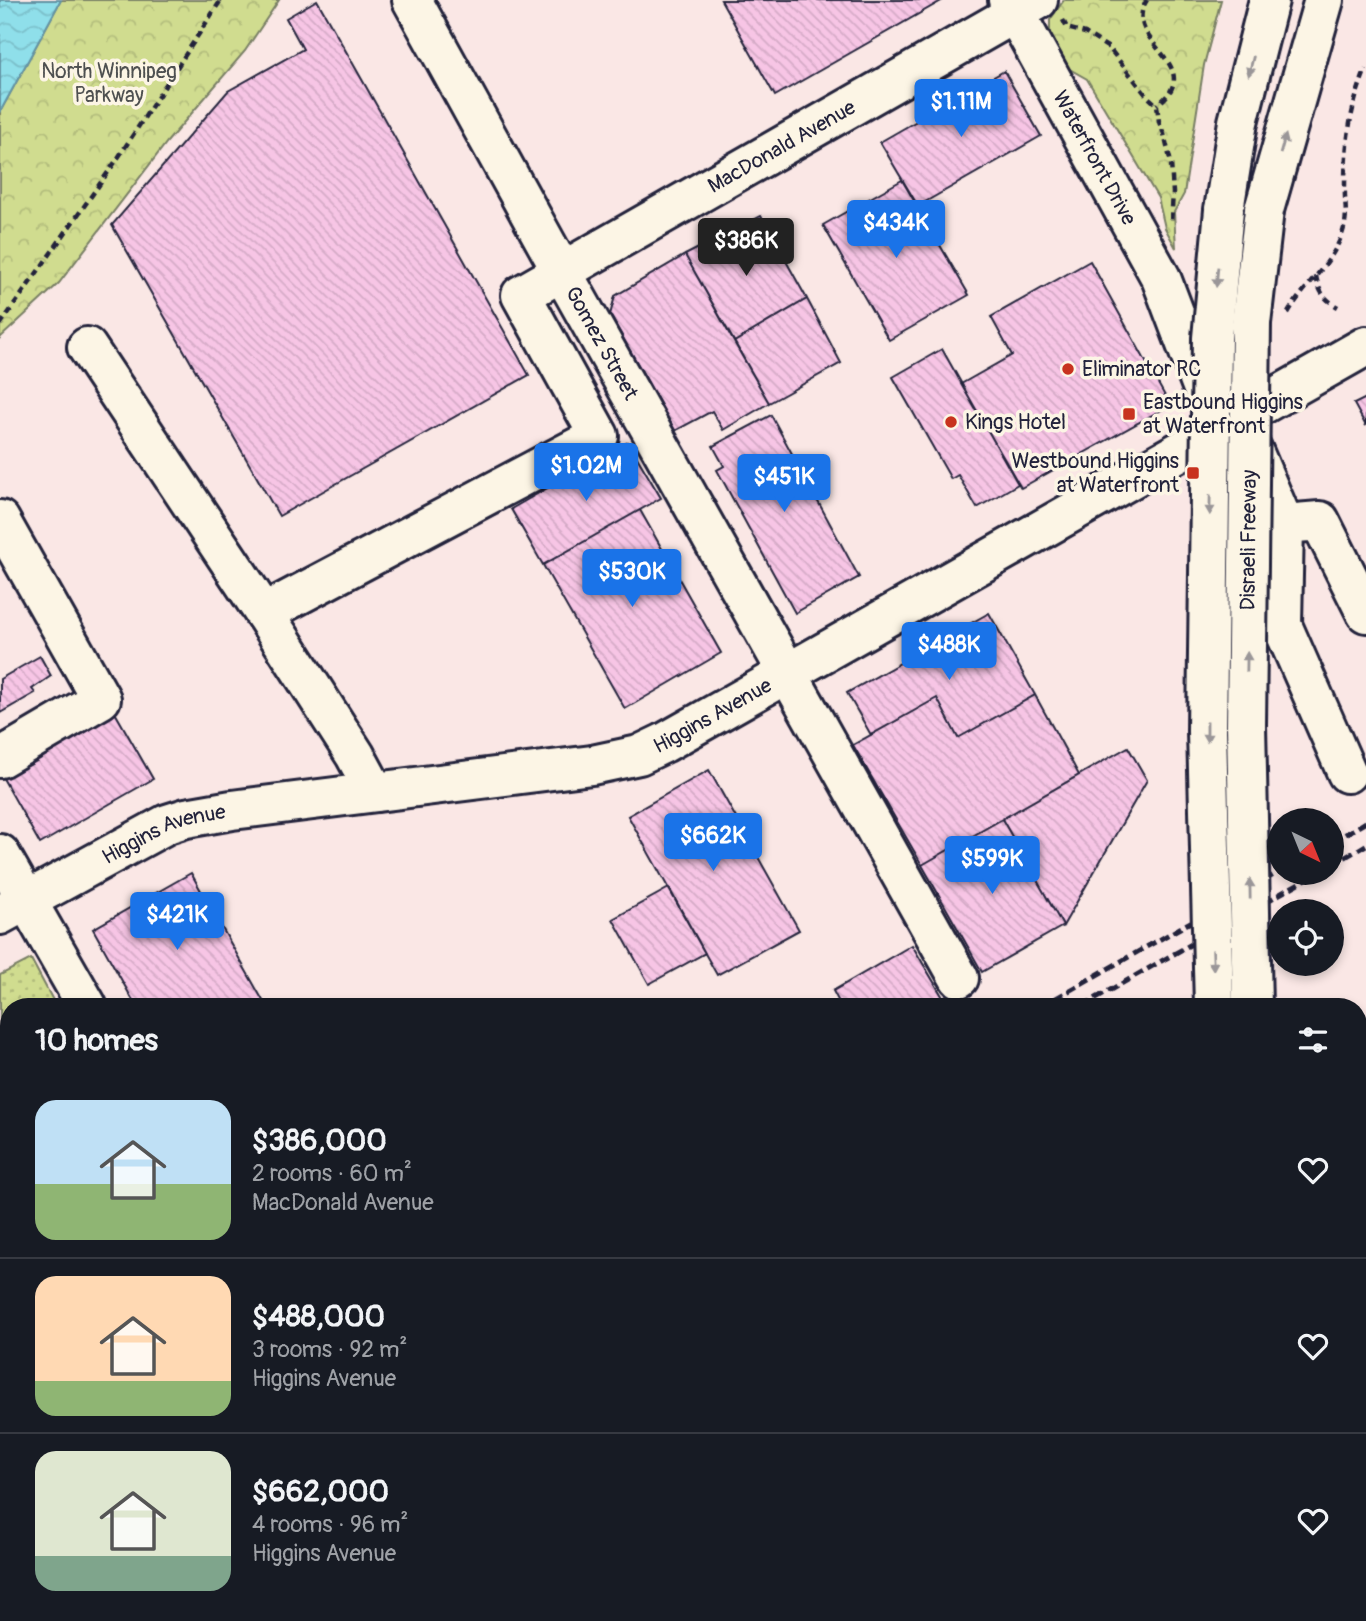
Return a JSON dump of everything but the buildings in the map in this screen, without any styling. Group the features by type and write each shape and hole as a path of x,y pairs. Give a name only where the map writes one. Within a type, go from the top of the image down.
{"main road":[{"name":"Gomez Street","path":"412,0 959,978"},
{"name":"Disraeli Freeway","path":"1214,998 1207,732 1212,338 1224,209 1238,122 1269,0"},
{"name":"Disraeli Freeway","path":"1252,998 1246,725 1251,323 1264,210 1324,0"},
{"name":"MacDonald Avenue","path":"264,613 599,436 521,295 1030,7"},
{"name":"Waterfront Drive","path":"1030,7 1161,278 1232,371 1240,417 1284,524"},
{"name":"Higgins Avenue","path":"13,908 145,835 186,817 618,761 639,755 1366,346"},
{"path":"86,347 264,613 355,755 374,792"},
{"path":"0,520 100,699 0,758"},
{"path":"1347,773 1282,625 1284,524 1320,521 1366,613"},
{"path":"0,854 13,908 81,998"}],"path":[{"path":"0,325 116,161 221,0"},
{"path":"1147,0 1143,6 1143,25 1174,73 1174,86 1169,96 1157,105"},
{"path":"1030,7 1067,27 1085,33 1109,48 1157,105 1171,163 1173,193 1170,222 1175,233"},
{"path":"1285,318 1339,243 1345,225 1346,137 1357,90 1366,69"},
{"path":"1316,276 1319,290 1327,301 1338,307"}],"green space":[{"name":"North Winnipeg Parkway","path":"61,0 279,0 245,51 167,142 59,283 0,338 0,112"},
{"path":"1064,0 1221,0 1204,65 1184,194 1174,212 1176,248 1165,228 1158,198 1087,79 1066,67 1050,37 1050,20"},
{"path":"31,959 52,998 0,998 0,975"}],"water":[{"path":"0,0 61,0 0,112"}],"railway":[{"path":"1344,835 1366,822"},
{"path":"1344,858 1366,845"},
{"path":"1056,998 1267,879"},
{"path":"1096,998 1294,886"}],"place":[{"name":"Eliminator RC","path":"1068,369"},
{"name":"Eastbound Higgins at Waterfront","path":"1129,414"},
{"name":"Kings Hotel","path":"951,422"},
{"name":"Westbound Higgins at Waterfront","path":"1193,473"}]}
